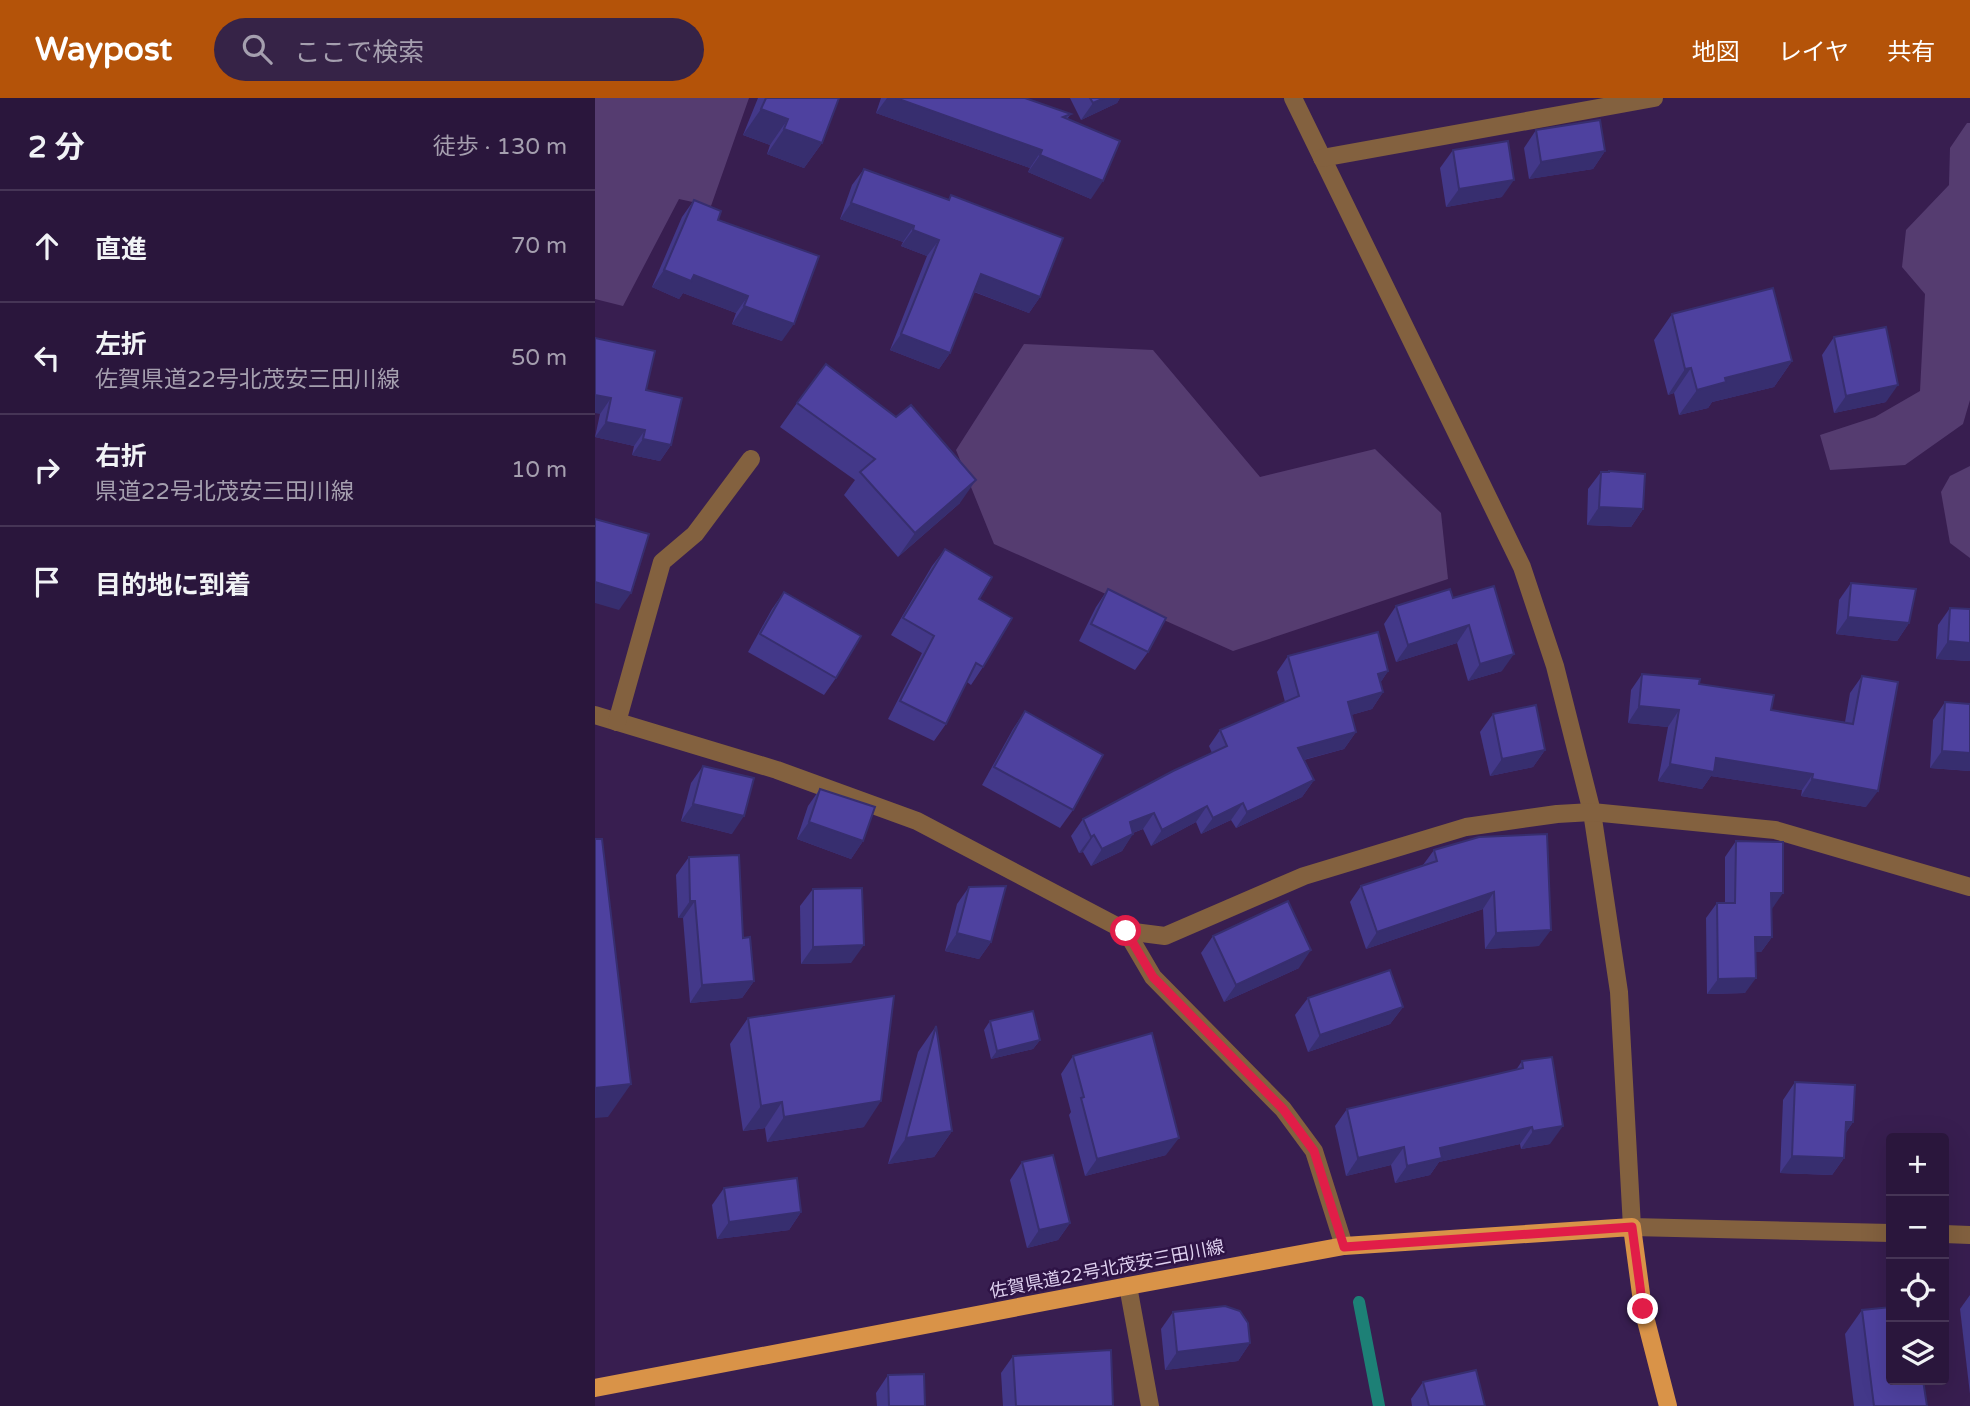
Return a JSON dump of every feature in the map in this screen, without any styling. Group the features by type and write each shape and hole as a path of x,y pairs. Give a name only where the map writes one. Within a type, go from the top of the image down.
{"main road":[{"name":"佐賀県道22号北茂安三田川線","path":"595,1388 1344,1247 1632,1227"},
{"path":"1632,1227 1643,1309 1668,1406"}],"street":[{"path":"1293,98 1521,566 1555,666 1592,812 1619,992 1632,1227 1886,1233"},
{"path":"1322,158 1647,99"},
{"path":"617,722 662,562 695,534 751,459"},
{"path":"595,715 777,770 916,821 1126,931 1165,936 1304,876 1466,828 1557,814 1592,812 1775,831 1970,887"},
{"path":"1126,931 1153,977 1283,1109 1314,1151 1344,1247"},
{"path":"1949,1234 1970,1235"},
{"path":"1128,1286 1150,1406"}],"shaded area":[{"path":"595,98 749,98 711,206 679,199 623,306 595,299"},
{"path":"1967,123 1970,123 1970,400 1963,424 1905,465 1830,470 1820,435 1875,417 1920,391 1925,294 1902,267 1906,230 1949,185 1950,148"},
{"path":"1024,344 1153,350 1260,477 1375,449 1441,513 1448,579 1233,651 994,544 956,450"},
{"path":"1970,466 1970,558 1950,543 1941,492 1950,476"}],"building":[{"path":"766,98 839,98 822,143 784,129 788,119 761,109"},
{"path":"896,98 1025,98 1071,114 1063,117 1120,141 1103,181 1040,155 1042,150"},
{"path":"1090,98 1104,98 1093,103"},
{"path":"1600,120 1605,151 1541,162 1536,130"},
{"path":"1508,141 1514,180 1459,189 1453,150"},
{"path":"864,169 949,200 951,195 1063,238 1040,297 981,274 950,353 901,334 939,240 913,230 914,226 851,203"},
{"path":"694,200 721,211 718,220 819,256 794,324 744,306 748,296 694,275 691,281 664,270"},
{"path":"1773,288 1792,361 1725,378 1726,382 1697,390 1691,368 1685,369 1672,314"},
{"path":"1886,327 1898,385 1846,396 1834,337"},
{"path":"595,338 655,351 646,390 682,398 671,445 643,439 645,430 606,422 611,398 595,395"},
{"path":"826,364 896,417 911,405 976,480 915,533 860,472 875,459 797,403"},
{"path":"1601,472 1645,474 1643,509 1599,507"},
{"path":"595,519 649,534 631,593 595,582"},
{"path":"945,549 992,577 979,599 1012,618 983,667 976,663 946,724 900,701 934,636 903,618"},
{"path":"1851,583 1916,589 1909,623 1848,617"},
{"path":"1494,586 1514,654 1480,664 1469,625 1408,645 1396,606 1450,589 1453,598"},
{"path":"1108,589 1166,618 1148,652 1091,624"},
{"path":"784,592 861,636 836,678 760,634"},
{"path":"1950,608 1970,609 1970,643 1948,641"},
{"path":"1378,632 1388,671 1378,674 1383,692 1348,702 1356,732 1298,748 1314,780 1247,812 1243,803 1213,818 1207,806 1162,830 1154,813 1130,822 1133,834 1102,849 1094,835 1091,837 1083,819 1173,771 1227,746 1220,730 1299,696 1288,656"},
{"path":"1642,674 1700,679 1699,684 1774,695 1771,710 1853,724 1862,676 1898,682 1878,791 1812,779 1813,774 1716,758 1714,772 1670,764 1679,710 1639,706"},
{"path":"1945,702 1970,704 1970,753 1942,751"},
{"path":"1536,705 1545,750 1502,759 1493,714"},
{"path":"1025,711 1103,755 1073,810 994,767"},
{"path":"703,766 754,778 744,816 693,804"},
{"path":"820,789 875,807 863,841 809,822"},
{"path":"1547,834 1551,930 1496,933 1494,892 1377,932 1361,886 1437,861 1434,850 1479,837"},
{"path":"595,839 602,839 631,1084 595,1088"},
{"path":"1736,841 1783,842 1783,893 1771,893 1772,937 1755,937 1756,978 1718,979 1717,903 1735,903"},
{"path":"739,855 743,938 750,937 754,981 702,985 695,901 690,901 689,857"},
{"path":"1006,886 991,942 957,933 969,887"},
{"path":"862,888 864,945 813,947 813,889"},
{"path":"1288,901 1311,950 1236,985 1213,936"},
{"path":"1390,970 1403,1007 1320,1035 1308,998"},
{"path":"894,996 881,1101 784,1117 782,1102 761,1106 748,1018"},
{"path":"1033,1011 1040,1040 997,1051 990,1021"},
{"path":"936,1026 952,1131 906,1138"},
{"path":"1152,1033 1179,1138 1097,1159 1073,1056"},
{"path":"1552,1057 1563,1126 1533,1131 1532,1127 1440,1148 1442,1158 1407,1166 1404,1147 1358,1158 1347,1109 1523,1068 1522,1061"},
{"path":"1795,1082 1855,1085 1853,1122 1846,1122 1844,1158 1792,1156"},
{"path":"1053,1155 1070,1223 1039,1230 1022,1162"},
{"path":"797,1178 801,1212 729,1222 724,1188"},
{"path":"1225,1306 1240,1311 1248,1323 1250,1343 1177,1352 1173,1312"},
{"path":"1886,1308 1886,1385 1924,1385 1927,1406 1874,1406 1862,1310"},
{"path":"1111,1350 1113,1406 1016,1406 1013,1356"},
{"path":"1476,1370 1485,1406 1429,1406 1423,1382"},
{"path":"924,1374 925,1406 889,1406 888,1375"}],"waterway":[{"path":"1359,1302 1379,1406"}],"route":[{"path":"1126,931 1153,977 1283,1109 1314,1151 1344,1247 1632,1227 1643,1309"}]}
